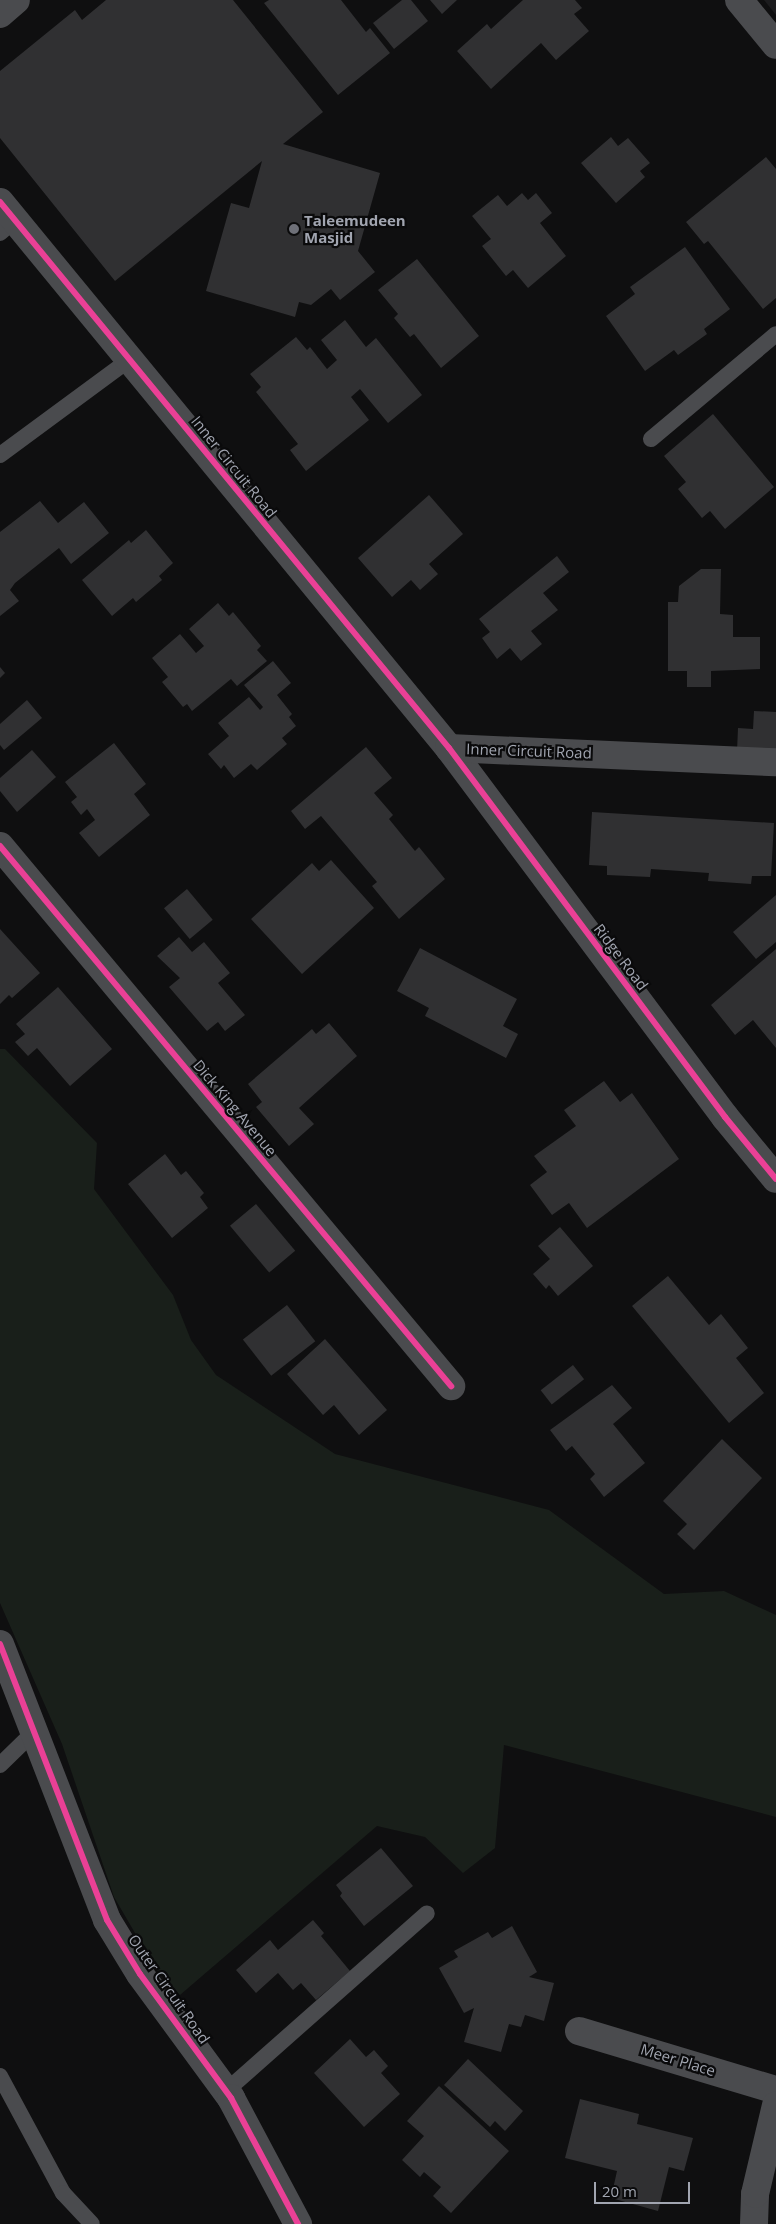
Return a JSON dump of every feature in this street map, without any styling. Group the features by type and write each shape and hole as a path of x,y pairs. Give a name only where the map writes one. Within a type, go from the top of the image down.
{"street":[{"path":"0,14 16,0"},
{"path":"739,0 776,45"},
{"name":"Inner Circuit Road","path":"5,218 130,359 449,748 776,762"},
{"name":"Ridge Road","path":"449,748 719,1110 776,1179"},
{"name":"Dick King Avenue","path":"0,846 451,1386"},
{"name":"Outer Circuit Road","path":"0,1644 107,1920 140,1974 226,2091 298,2224"},
{"name":"Meer Place","path":"579,2031 776,2090"},
{"path":"754,2224 754,2194 776,2105"}],"lane":[{"path":"650,439 776,334"},
{"path":"0,455 130,359"},
{"path":"0,1765 35,1731"},
{"path":"226,2091 427,1912"},
{"path":"0,2076 62,2193 92,2224"}],"shaded area":[{"path":"764,0 776,0 776,15"},
{"path":"0,1049 5,1049 97,1143 94,1189 173,1295 191,1340 216,1375 335,1454 549,1510 664,1594 724,1591 776,1615 776,1817 504,1745 495,1848 463,1873 425,1837 377,1826 180,1995 156,1969 114,1897 62,1744 0,1603"}],"building":[{"path":"106,0 233,0 323,112 283,144 380,173 358,251 375,272 340,300 331,289 311,305 299,302 295,317 206,291 231,203 249,208 262,161 115,281 0,138 0,71 75,10 82,20"},
{"path":"269,0 341,0 366,32 370,28 390,53 338,95 264,3"},
{"path":"402,0 411,0 428,21 394,49 373,23"},
{"path":"430,0 457,0 442,14"},
{"path":"523,0 575,0 582,8 574,14 589,31 556,60 541,43 491,89 457,51 487,24 491,29"},
{"path":"611,137 618,146 628,138 650,163 640,171 645,177 616,203 581,163"},
{"path":"766,157 776,169 776,298 763,309 708,241 704,244 686,222"},
{"path":"522,193 528,200 536,193 552,213 540,223 566,256 528,288 513,270 506,276 482,246 491,239 472,216 498,195 507,206"},
{"path":"685,247 730,309 704,329 707,334 678,355 674,350 645,371 606,316 635,294 630,287"},
{"path":"417,259 479,336 441,368 414,334 410,337 394,318 398,314 378,290"},
{"path":"345,320 366,347 376,338 422,395 388,423 360,389 351,397 369,420 306,471 290,450 298,444 256,392 261,387 250,374 296,337 307,350 310,347 327,369 337,360 321,340"},
{"path":"713,414 774,487 725,529 710,511 702,518 678,489 686,482 664,456"},
{"path":"429,495 463,534 429,564 438,574 420,590 411,580 392,597 358,558"},
{"path":"40,501 58,523 84,502 109,533 71,564 59,548 15,583 10,590 19,601 0,616 0,532"},
{"path":"146,530 173,563 159,576 162,580 136,602 133,598 112,616 82,580 129,540 131,543"},
{"path":"557,556 569,572 543,593 558,610 531,631 542,644 521,661 510,648 497,659 482,638 490,632 479,619"},
{"path":"701,569 721,569 720,614 733,615 733,637 760,637 760,669 711,671 711,687 687,687 687,671 668,671 668,602 678,602 679,586"},
{"path":"218,603 229,616 233,612 261,646 257,650 267,661 237,686 231,679 192,711 187,704 183,707 162,682 168,677 152,658 180,634 196,653 204,646 189,629"},
{"path":"273,661 291,683 277,695 292,714 289,717 296,726 282,738 287,744 257,770 251,764 234,778 224,765 221,769 208,754 229,736 218,723 249,697 260,710 263,707 244,685"},
{"path":"0,667 5,673 0,678"},
{"path":"27,700 42,718 4,750 0,745 0,724"},
{"path":"754,711 776,712 776,753 737,751 738,728 753,729"},
{"path":"114,743 146,784 134,794 150,815 99,857 79,833 95,820 87,809 81,815 71,802 77,797 65,782"},
{"path":"366,747 392,778 374,793 393,815 389,819 415,851 419,847 445,879 399,919 372,886 377,882 321,816 305,829 291,811"},
{"path":"32,750 56,777 17,812 0,791 0,778"},
{"path":"592,812 774,823 771,876 752,876 751,884 708,881 709,873 651,869 650,877 607,875 607,866 589,865"},
{"path":"331,860 374,908 302,974 251,919 312,863 319,871"},
{"path":"187,889 213,920 190,939 164,908"},
{"path":"776,895 776,942 756,959 733,932"},
{"path":"0,929 40,973 12,998 9,995 0,1004"},
{"path":"179,937 192,952 204,942 230,973 218,983 245,1015 225,1031 218,1022 207,1031 169,987 180,978 157,956"},
{"path":"420,948 517,999 503,1026 518,1034 506,1058 425,1016 429,1008 397,991"},
{"path":"776,949 776,1048 753,1020 735,1035 711,1005"},
{"path":"58,987 112,1049 70,1086 37,1048 28,1056 15,1042 25,1034 16,1024"},
{"path":"329,1023 357,1056 299,1108 314,1124 289,1146 256,1107 262,1102 248,1084 312,1029 316,1034"},
{"path":"604,1081 620,1102 632,1093 679,1159 587,1228 569,1203 552,1215 530,1185 547,1172 534,1156 576,1126 564,1110"},
{"path":"165,1154 181,1175 186,1171 204,1193 200,1197 208,1208 172,1238 128,1184"},
{"path":"256,1204 295,1251 269,1273 230,1226"},
{"path":"560,1227 593,1266 558,1296 549,1285 546,1289 533,1274 550,1259 538,1246"},
{"path":"668,1276 709,1325 721,1314 748,1348 736,1358 764,1393 729,1423 632,1306"},
{"path":"287,1305 315,1341 271,1376 243,1339"},
{"path":"325,1339 387,1410 359,1435 334,1405 323,1415 287,1374"},
{"path":"573,1365 584,1379 552,1404 541,1390"},
{"path":"612,1385 632,1408 613,1424 645,1463 604,1497 590,1479 595,1474 572,1446 566,1451 550,1430"},
{"path":"722,1439 762,1478 694,1550 677,1534 687,1524 663,1501"},
{"path":"381,1848 413,1886 364,1926 340,1896 342,1893 336,1885"},
{"path":"313,1920 324,1933 321,1936 350,1971 316,2000 301,1983 293,1990 278,1973 256,1993 236,1970 270,1940 278,1950"},
{"path":"512,1926 537,1972 529,1977 554,1983 544,2021 525,2015 521,2027 509,2024 501,2052 464,2042 474,2008 464,2013 439,1968 458,1957 454,1951 488,1932 492,1938"},
{"path":"350,2039 366,2057 374,2050 388,2066 381,2073 400,2094 364,2127 314,2073"},
{"path":"468,2059 523,2111 505,2131 495,2121 490,2127 444,2085"},
{"path":"439,2086 509,2151 451,2213 433,2196 441,2187 424,2172 420,2177 402,2160 424,2136 407,2121"},
{"path":"580,2099 639,2114 637,2124 693,2138 684,2171 669,2167 658,2211 611,2198 617,2171 565,2158"}],"cycle path":[{"path":"0,202 449,748 725,1117 776,1179"},
{"path":"0,846 451,1386"},
{"path":"0,1644 107,1920 140,1974 231,2098 298,2224"}],"place":[{"name":"Taleemudeen Masjid","path":"294,229"}]}
